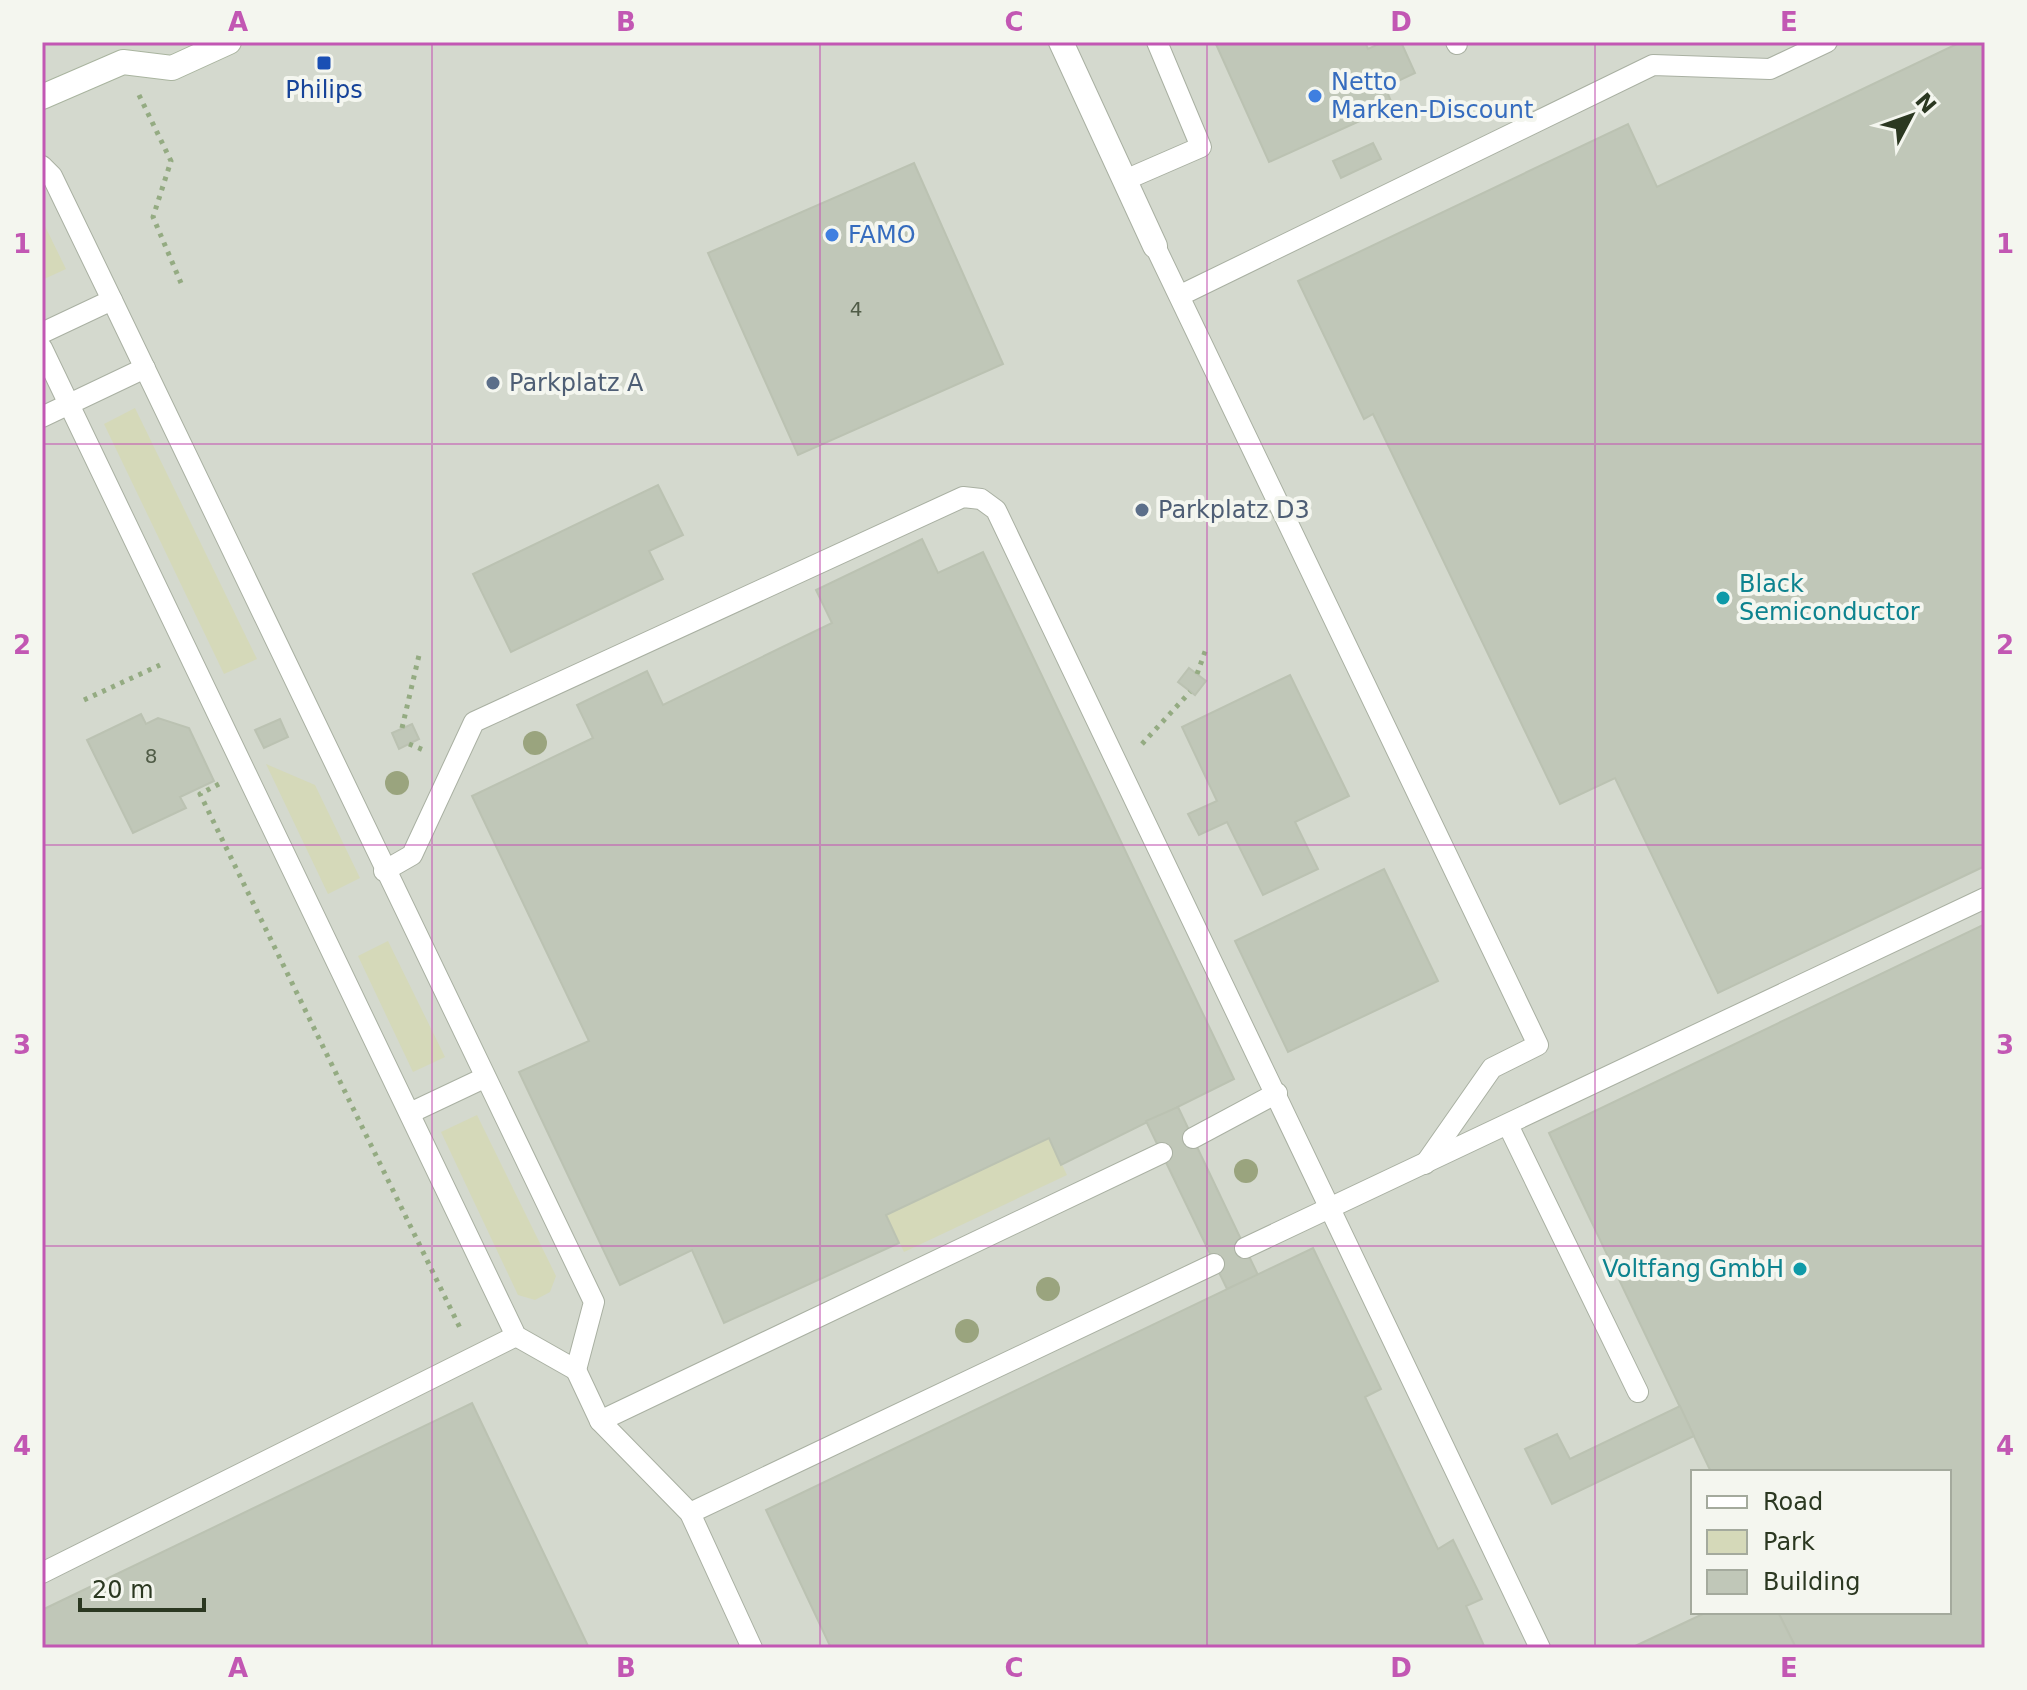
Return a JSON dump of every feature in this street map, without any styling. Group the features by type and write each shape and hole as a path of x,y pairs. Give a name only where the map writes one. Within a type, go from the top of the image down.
{"street":[{"path":"42,97 129,52 172,68 229,42"},
{"path":"1061,42 1155,246"}],"lane":[{"path":"1125,180 1201,147 1157,42"},
{"path":"1181,295 1653,65 1770,69 1827,42"},
{"path":"42,166 52,176 594,1302 576,1370"},
{"path":"1155,246 1538,1045 1492,1068 1425,1164"},
{"path":"42,333 112,300"},
{"path":"42,348 516,1336 576,1370 600,1421 690,1513 752,1648"},
{"path":"42,417 145,368"},
{"path":"384,871 412,855 474,722 963,497 981,499 996,510 1333,1209 1540,1648"},
{"path":"1245,1248 1985,898"},
{"path":"410,1113 484,1078"},
{"path":"1193,1138 1277,1093"},
{"path":"1508,1125 1638,1392"},
{"path":"600,1421 1162,1153"},
{"path":"690,1513 1214,1264"},
{"path":"42,1573 516,1336"}],"path":[{"path":"129,52 171,161 153,217 181,283"},
{"path":"1197,674 1206,649"},
{"path":"84,700 189,651"},
{"path":"402,728 420,651"},
{"path":"1147,738 1190,692"},
{"path":"200,794 474,1356"}],"shaded area":[{"path":"42,42 1985,42 1985,1648 42,1648"}],"green space":[{"path":"42,220 66,269 42,280"},
{"path":"135,408 257,659 224,674 104,424"},
{"path":"266,764 315,785 360,878 328,894"},
{"path":"388,941 445,1057 413,1072 358,956"},
{"path":"477,1115 556,1276 550,1292 535,1300 518,1295 441,1132"},
{"path":"1049,1138 1067,1175 904,1252 886,1215"}],"building":[{"name":"Netto Marken-Discount","path":"1215,42 1365,42 1368,49 1383,42 1401,42 1415,73 1385,87 1393,106 1269,162"},
{"name":"Black Semiconductor","path":"1961,42 1985,42 1985,866 1718,993 1615,778 1560,804 1373,414 1364,419 1298,281 1628,124 1657,187"},
{"path":"1373,143 1381,159 1341,178 1333,161"},
{"path":"914,163 1003,364 798,455 708,253"},
{"path":"658,485 683,535 649,551 663,579 511,652 473,574"},
{"path":"922,539 938,573 983,552 1234,1079 1061,1165 1049,1138 886,1215 899,1243 724,1323 692,1250 620,1285 519,1072 589,1041 472,796 593,738 577,705 647,671 663,705 832,623 816,590"},
{"path":"1189,668 1206,681 1195,695 1178,682"},
{"path":"1290,675 1349,796 1295,822 1318,869 1263,895 1227,822 1199,835 1188,814 1217,801 1182,727"},
{"path":"141,714 146,724 158,718 189,728 214,781 180,797 186,808 133,833 87,740"},
{"path":"280,719 288,737 264,748 255,730"},
{"path":"412,724 419,739 399,749 392,733"},
{"path":"1384,869 1438,981 1288,1052 1235,941"},
{"name":"Voltfang GmbH","path":"1985,924 1985,1648 1796,1648 1779,1614 1951,1614 1951,1470 1710,1470 1549,1133"},
{"path":"1178,1107 1258,1275 1227,1289 1146,1121"},
{"path":"1313,1248 1381,1389 1365,1397 1438,1549 1453,1540 1482,1599 1466,1606 1485,1648 831,1648 766,1510"},
{"path":"472,1403 589,1648 42,1648 42,1610"},
{"path":"1680,1406 1694,1436 1552,1504 1525,1449 1557,1434 1570,1459"},
{"path":"1703,1614 1779,1614 1796,1648 1631,1648"}],"place":[{"name":"Philips","path":"324,63"},
{"name":"Netto Marken-Discount","path":"1315,96"},
{"name":"FAMO","path":"832,235"},
{"name":"Parkplatz A","path":"493,383"},
{"name":"Parkplatz D3","path":"1142,510"},
{"name":"Black Semiconductor","path":"1723,598"},
{"name":"Voltfang GmbH","path":"1800,1269"}]}
